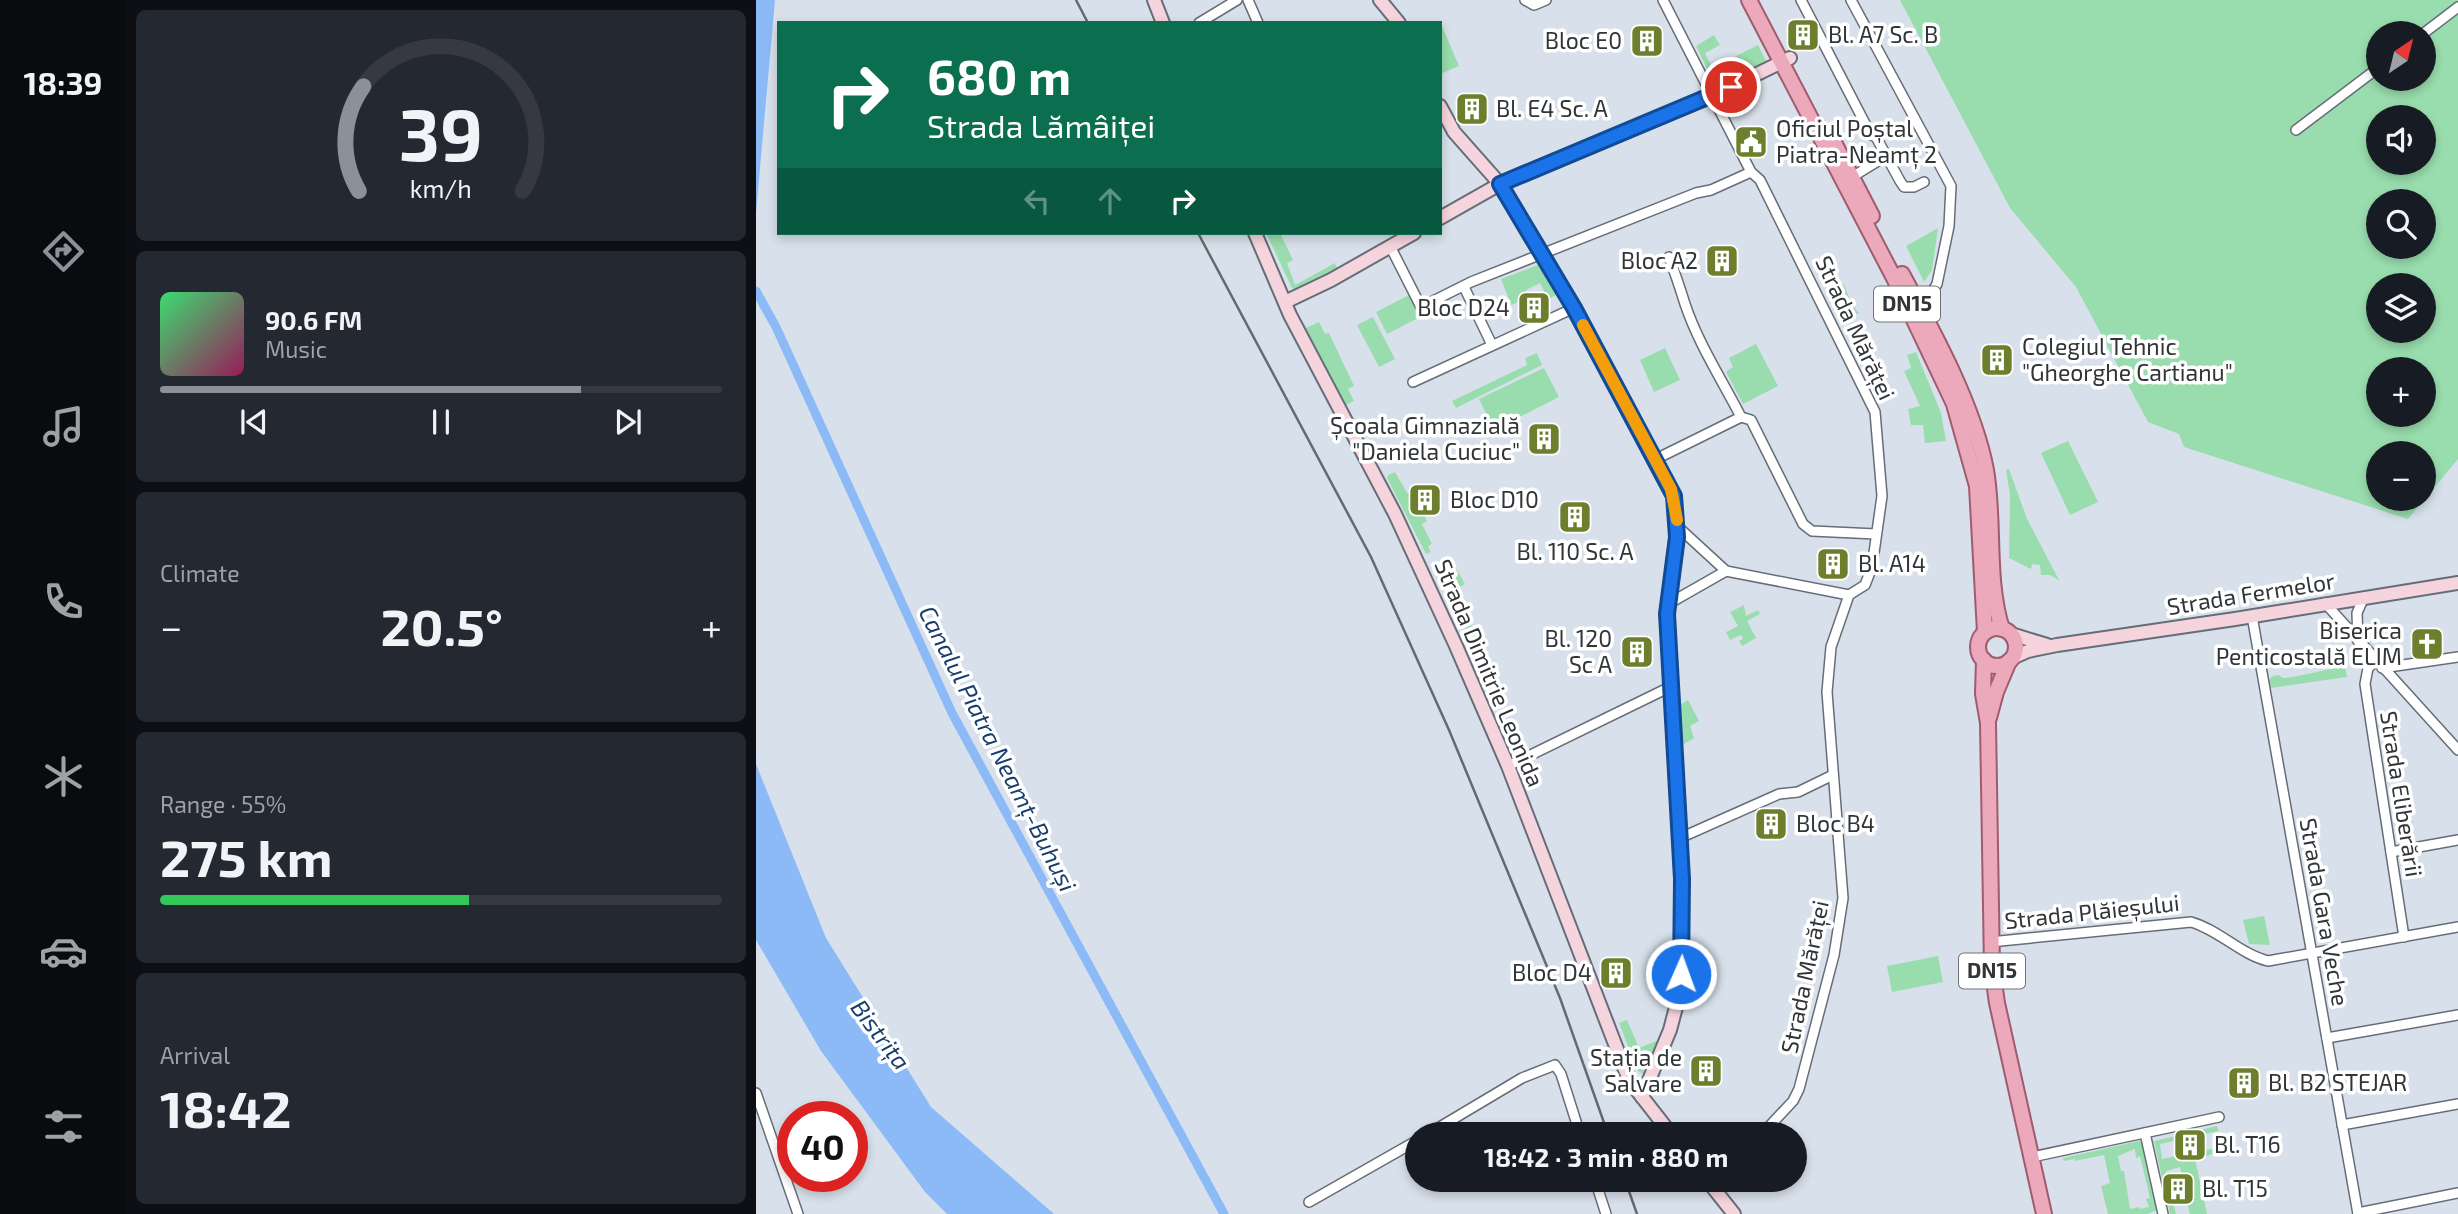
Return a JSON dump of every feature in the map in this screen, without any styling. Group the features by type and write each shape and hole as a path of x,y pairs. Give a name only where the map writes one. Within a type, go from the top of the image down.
{"main road":[{"name":"DN15","path":"1749,0 1852,177 1950,368 1968,412 1986,469 1994,598 2006,631 2016,648 1996,692 1988,723"},
{"name":"DN15","path":"1759,0 1954,404 1977,486 1986,614 1985,632 1979,643 1980,655 1984,660 1983,694 1988,723 1990,942 1997,1003 2044,1214"},
{"path":"1985,632 1990,629 2006,631"},
{"path":"1984,660 1994,665 2011,660"}],"street":[{"path":"1154,0 1162,21"},
{"path":"1202,21 1237,0"},
{"path":"1248,0 1257,21"},
{"path":"1380,0 1397,21"},
{"path":"1525,0 1534,5 1546,0"},
{"name":"Strada Mărăței","path":"1663,0 1751,172 1760,180 1875,412 1882,496 1868,581 1849,595 1831,647 1829,661 1827,692 1843,898 1838,937 1799,1089 1793,1101 1773,1122"},
{"path":"1801,0 1904,197"},
{"path":"1851,0 1951,186 1948,226 1937,284 1925,299 1912,292"},
{"path":"2436,24 2458,8"},
{"path":"1442,217 1500,184 1712,96 1786,60"},
{"path":"2296,130 2366,77"},
{"path":"1442,114 1454,132 1500,184 1574,308 1657,459 1674,496 1677,526 1668,604 1683,932 1680,992 1670,1030 1642,1097"},
{"path":"1871,135 1876,137 1904,187 1914,187 1924,182"},
{"path":"1852,177 1883,158"},
{"path":"1390,246 1421,307 1464,287 1751,172"},
{"name":"Strada Dimitrie Leonida","path":"1256,235 1312,359 1406,538 1508,766 1614,1046 1625,1070 1662,1122"},
{"path":"1285,302 1410,235"},
{"path":"1669,257 1694,325 1741,417"},
{"path":"1464,287 1492,345"},
{"path":"1413,382 1574,308"},
{"path":"1657,459 1741,417 1751,420 1807,529 1876,534"},
{"path":"1677,526 1726,571 1849,595"},
{"path":"1668,604 1726,571"},
{"name":"Strada Fermelor","path":"2011,660 2028,651 2051,646 2458,583"},
{"path":"2358,641 2357,613 2364,597"},
{"path":"2325,603 2458,750"},
{"name":"Strada Gara Veche","path":"2252,616 2358,1213"},
{"name":"Strada Fermelor","path":"2006,631 2051,646"},
{"path":"2379,664 2458,657"},
{"name":"Strada Eliberării","path":"2379,664 2368,668 2365,684 2404,937"},
{"path":"1508,766 1670,687"},
{"path":"2451,742 2458,734"},
{"path":"1680,838 1779,794 1798,792 1833,775"},
{"path":"2390,852 2458,840"},
{"name":"Strada Plăieșului","path":"1990,942 2191,922 2204,926 2254,958 2268,961 2458,928"},
{"path":"2327,1038 2458,1015"},
{"path":"1448,1122 1522,1078 1555,1065 1576,1122"},
{"path":"756,1093 798,1214"},
{"path":"2342,1125 2458,1104"},
{"path":"2032,1157 2219,1118"},
{"path":"2145,1133 2162,1214"},
{"path":"1309,1202 1405,1147"},
{"path":"1599,1192 1606,1214"},
{"path":"1719,1192 1734,1214"},
{"path":"2358,1213 2458,1193"}],"green space":[{"path":"1900,0 2458,0 2458,459 2436,485 2436,441 2366,441 2366,506 2184,447 2179,434 2148,422 2076,287 2010,208"},
{"path":"1442,26 1459,66 1442,73"},
{"path":"1714,35 1720,45 1705,53 1718,79 1741,67 1736,56 1758,45 1767,63 1719,85 1714,83 1696,46"},
{"path":"1938,228 1932,270 1924,282 1906,246"},
{"path":"1267,235 1281,235 1293,260 1287,263 1295,285 1335,263 1337,268 1293,290"},
{"path":"1538,265 1556,295 1548,299 1540,283 1526,290 1529,298 1511,305 1501,279"},
{"path":"1841,284 1859,314 1854,314 1842,322 1827,291"},
{"path":"1409,295 1420,317 1387,334 1376,312"},
{"path":"1373,317 1395,359 1379,367 1357,325"},
{"path":"1319,322 1325,334 1329,333 1354,386 1348,389 1354,401 1346,405 1306,328"},
{"path":"1756,344 1778,386 1743,404 1726,372 1733,367 1729,358"},
{"path":"1665,348 1680,380 1654,392 1640,360"},
{"path":"1916,352 1941,413 1946,441 1925,443 1923,425 1911,425 1908,409 1920,406 1904,371 1911,368 1907,355"},
{"path":"1537,353 1542,365 1456,408 1452,401 1527,365 1525,358"},
{"path":"1544,368 1559,397 1494,430 1479,399"},
{"path":"2068,441 2098,502 2070,515 2041,453"},
{"path":"2009,469 2027,519 2059,580 2050,575 2041,575 2040,565 2032,564 2031,569 2009,558 2010,495 2006,470"},
{"path":"1395,472 1407,493 1413,490 1427,521 1422,524 1432,544 1428,546 1431,552 1426,554 1387,478"},
{"path":"2383,511 2415,511 2408,519"},
{"path":"1453,563 1465,584 1454,590 1476,634 1484,630 1470,639 1438,570"},
{"path":"1744,605 1746,616 1758,610 1760,614 1747,621 1756,638 1742,646 1739,641 1743,639 1741,635 1730,640 1726,632 1738,626 1730,612"},
{"path":"2345,667 2347,677 2271,688 2269,680 2273,676 2291,677"},
{"path":"1688,700 1699,721 1690,726 1694,738 1679,747 1676,707"},
{"path":"2264,916 2270,945 2249,944 2243,920"},
{"path":"1938,956 1943,982 1892,992 1887,966"},
{"path":"1627,1020 1639,1048 1661,1039 1645,1075 1638,1071 1619,1023"},
{"path":"2217,1126 2224,1151 2195,1159 2207,1214 2190,1214 2180,1167 2166,1171 2176,1214 2170,1214 2154,1141","holes":["2218,1131 2221,1147 2162,1159 2160,1144"]},
{"path":"2139,1141 2142,1143 2157,1210 2148,1214 2108,1214 2101,1186 2110,1183 2104,1155 2075,1161 2064,1161 2063,1158","holes":["2135,1149 2136,1158 2140,1156 2150,1198 2146,1199 2149,1207 2130,1209 2124,1171 2121,1171 2118,1156"]}],"water":[{"path":"756,0 775,0 756,213"},
{"name":"Bistrița","path":"756,764 826,938 931,1107 1054,1214 947,1214 925,1192 868,1115 868,1101 858,1101 821,1051 756,940"}],"waterway":[{"name":"Canalul Piatra Neamț-Buhuși","path":"756,291 776,327 952,713 1224,1214"}],"railway":[{"path":"1076,0 1087,21"},
{"path":"1199,235 1371,557 1449,730 1560,998 1604,1122"},
{"path":"1629,1192 1637,1214"}],"slow traffic":[{"path":"1583,325 1657,459 1674,496 1677,520"}],"place":[{"name":"Bl. A7 Sc. B","path":"1803,35"},
{"name":"Bloc E0","path":"1647,41"},
{"name":"Bl. E4 Sc. A","path":"1472,109"},
{"name":"Oficiul Poștal Piatra-Neamț 2","path":"1751,142"},
{"name":"Bloc A2","path":"1722,261"},
{"name":"Bloc D24","path":"1534,308"},
{"name":"Colegiul Tehnic \"Gheorghe Cartianu\"","path":"1997,360"},
{"name":"Școala Gimnazială \"Daniela Cuciuc\"","path":"1544,439"},
{"name":"Bloc D10","path":"1425,500"},
{"name":"Bl. 110 Sc. A","path":"1575,517"},
{"name":"Bl. A14","path":"1833,564"},
{"name":"Biserica Penticostală ELIM","path":"2427,644"},
{"name":"Bl. 120 Sc A","path":"1637,652"},
{"name":"Bloc B4","path":"1771,824"},
{"name":"Bloc D4","path":"1616,973"},
{"name":"Stația de Salvare","path":"1706,1071"},
{"name":"Bl. B2 STEJAR","path":"2244,1083"},
{"name":"Bl. T16","path":"2190,1145"},
{"name":"Bl. T15","path":"2178,1189"}],"route":[{"path":"1681,974 1682,879 1667,614 1677,537 1674,496 1657,459 1574,308 1500,184 1731,87"}]}
